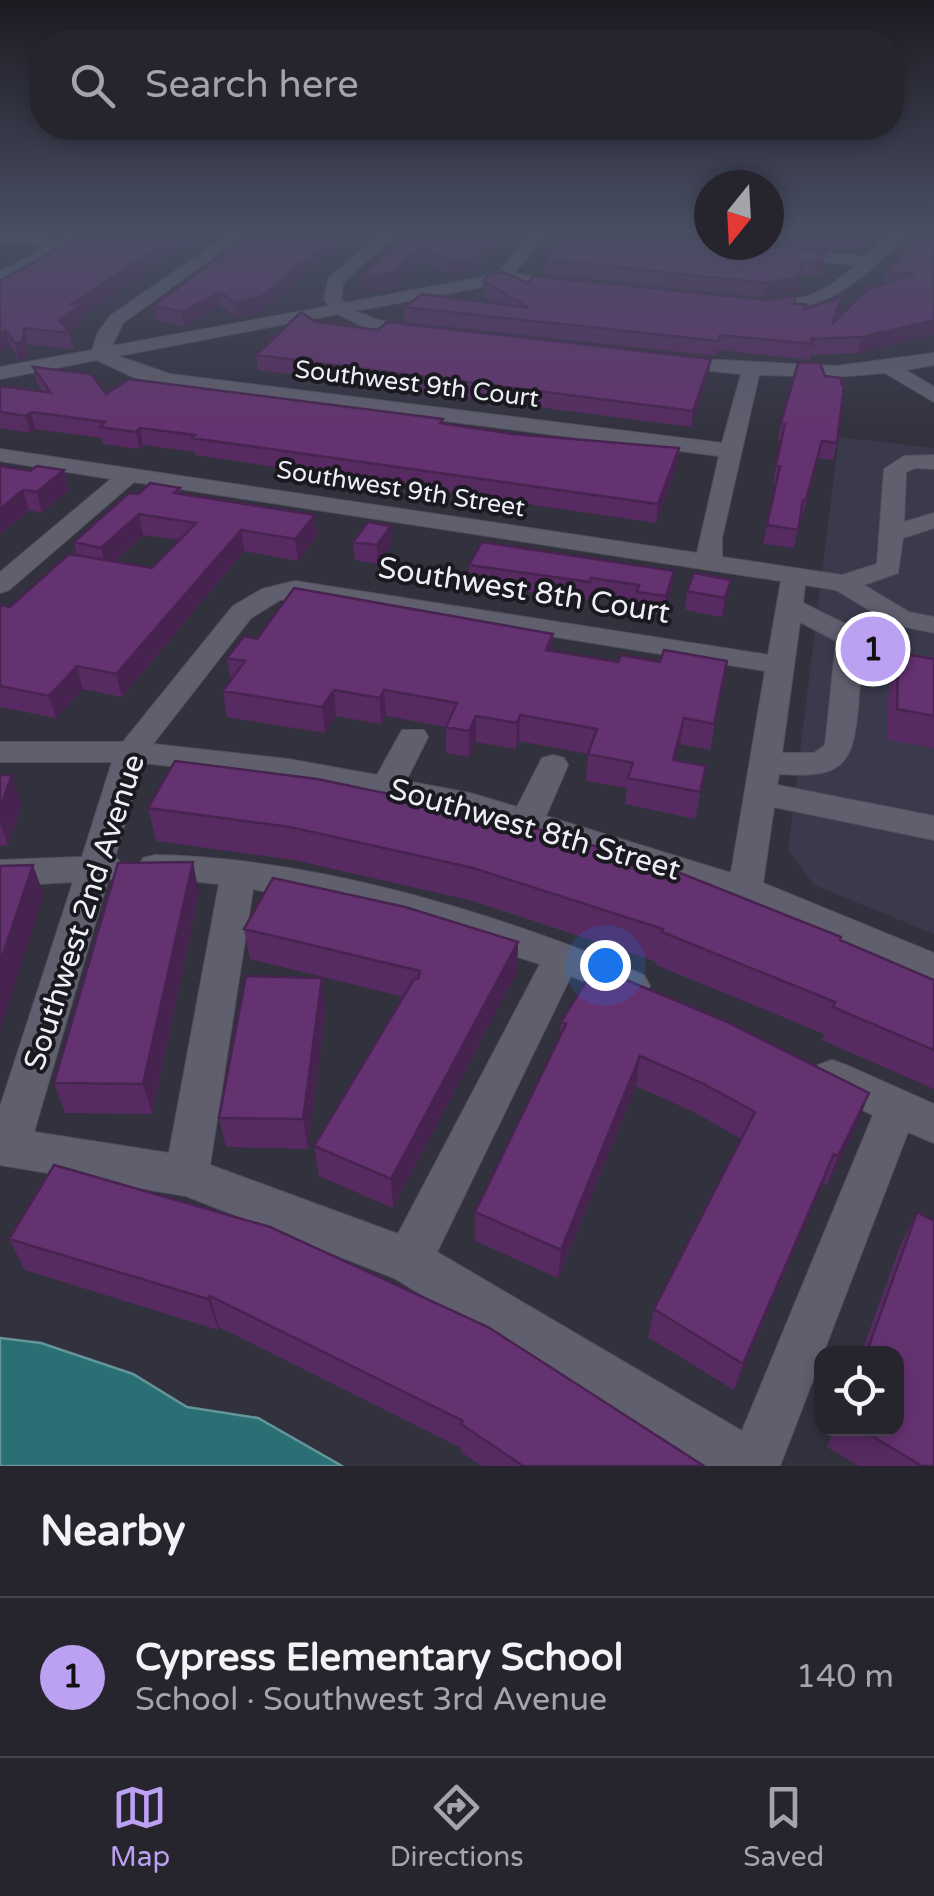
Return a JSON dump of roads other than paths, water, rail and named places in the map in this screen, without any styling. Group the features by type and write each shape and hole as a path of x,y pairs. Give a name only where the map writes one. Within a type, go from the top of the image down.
{"street":[{"path":"100,355 107,332 117,319 143,300"},
{"path":"333,300 338,308 366,322 448,335"},
{"path":"0,373 380,300"},
{"path":"727,302 793,304 807,300"},
{"name":"Southwest 9th Court","path":"100,355 142,374 170,380 731,451"},
{"path":"656,359 751,370 891,369 934,359"},
{"path":"891,369 934,396"},
{"path":"709,562 710,538 751,370"},
{"name":"Southwest 9th Street","path":"0,456 709,562 792,591"},
{"path":"792,591 843,583 889,568 896,469 912,461 934,462"},
{"path":"0,585 129,475"},
{"path":"892,534 934,520"},
{"path":"843,583 902,618 934,625"},
{"name":"Southwest 8th Court","path":"258,599 280,590 304,588 780,665"},
{"path":"745,890 792,591"},
{"path":"764,778 824,762 836,756 840,746 850,636 792,591"},
{"name":"Southwest 2nd Avenue","path":"5,1145 131,752 242,612 258,599"},
{"path":"587,670 598,636"},
{"path":"386,786 413,737"},
{"name":"Southwest 8th Street","path":"0,752 131,752 288,769 386,786 528,821 745,890 934,969"},
{"path":"528,821 553,765"},
{"path":"764,778 934,828"},
{"path":"0,873 196,867 238,872 404,906 563,955 668,1003"},
{"path":"187,1176 238,872"},
{"path":"409,1261 563,955"},
{"path":"5,1145 187,1176 409,1261 752,1466 916,1116 792,1059"}],"place":[{"name":"Cypress Elementary School","path":"873,649"}]}
